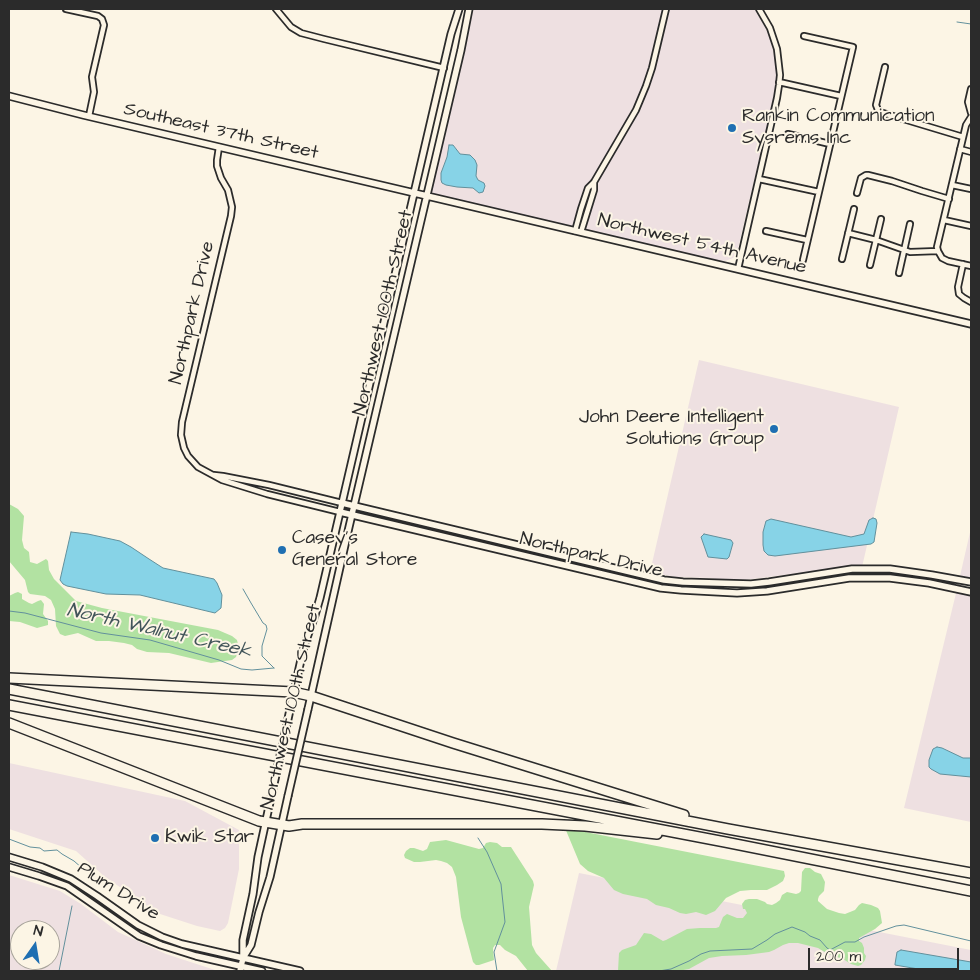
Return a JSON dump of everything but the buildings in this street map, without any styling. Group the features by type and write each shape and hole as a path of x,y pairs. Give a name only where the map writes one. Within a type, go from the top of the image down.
{"highway":[{"path":"9,678 294,692 728,829"},
{"path":"9,689 728,829 971,873"},
{"path":"9,705 726,842 971,892"},
{"path":"9,723 257,820 290,826 302,824 542,824 585,826 726,842"}],"street":[{"path":"66,9 98,16 102,19 104,25 92,77 94,92 89,116"},
{"path":"276,9 291,27 301,33 444,68"},
{"name":"Northwest 100th Street","path":"243,958 243,940 253,894 258,857 304,646 318,605 414,193 452,34 460,9"},
{"name":"Northwest 100th Street","path":"243,958 251,945 258,912 270,877 469,9"},
{"path":"578,232 594,190 594,182 636,110 646,86 666,9"},
{"path":"738,269 778,98 780,82 777,50 770,28 759,9"},
{"path":"803,260 852,47 804,36"},
{"path":"885,67 876,105 880,112 963,137"},
{"path":"780,82 841,96"},
{"path":"971,89 968,102 971,113"},
{"name":"Southeast 37th Street","path":"9,96 426,196"},
{"path":"971,117 963,137 938,243 938,252 942,258 971,266"},
{"path":"788,134 830,144"},
{"name":"Northpark Drive","path":"219,147 216,160 217,166 228,190 232,207 231,216 181,429 182,442 188,456 198,467 222,480 267,494 661,588 737,593 766,591 849,578 890,578 930,583 971,592"},
{"path":"960,149 971,152"},
{"path":"857,194 861,178 868,175 949,199"},
{"path":"759,179 818,192"},
{"path":"952,185 971,189"},
{"name":"Northwest 54th Avenue","path":"426,196 971,324"},
{"path":"842,259 854,209"},
{"path":"870,266 881,219"},
{"path":"944,220 971,226"},
{"path":"899,273 910,224"},
{"path":"766,230 807,240"},
{"path":"848,233 917,253 938,252"},
{"path":"963,264 958,287 959,294 971,302"},
{"name":"Northpark Drive","path":"212,475 260,483 664,580 751,584 852,569 890,569 971,582"},
{"path":"476,544 478,535"},
{"path":"615,577 618,569"},
{"path":"890,569 890,578"},
{"name":"Plum Drive","path":"9,857 42,867 71,879 138,925 162,937 182,944 300,971"},
{"name":"Plum Drive","path":"9,867 67,886 139,936 161,945 240,969 262,971"},
{"path":"240,969 243,958"}],"shaded area":[{"path":"467,9 756,9 770,37 774,54 776,82 737,253 733,258 725,261 711,260 430,192 426,184"},
{"path":"699,360 899,407 862,567 725,582 711,578 675,577 650,572"},
{"path":"971,528 971,579 960,576"},
{"path":"958,585 971,588 971,822 904,808"},
{"path":"9,763 185,801 239,830 239,869 228,923 225,928 220,931 197,926 157,913 104,876 76,851 9,829"},
{"path":"579,873 971,950 971,971 556,971"},
{"path":"9,875 60,891 81,904 118,932 166,954 218,971 9,971"}],"green space":[{"path":"9,504 18,509 24,516 22,540 24,548 29,552 30,562 37,564 46,559 54,579 76,601 102,608 218,630 237,640 239,649 236,657 232,660 211,663 169,653 147,652 124,643 96,641 78,633 65,636 60,634 56,626 55,609 51,600 45,596 30,594 25,580 9,561"},
{"path":"18,592 22,594 22,599 29,603 32,604 41,600 44,604 43,614 48,621 48,625 37,628 20,622 9,621 9,596"},
{"path":"565,828 784,871 785,876 783,881 767,890 740,891 726,898 715,911 706,915 696,912 680,913 656,905 647,899 614,890 604,878 588,871 580,864"},
{"path":"446,840 479,849 490,842 497,843 502,847 511,847 534,885 529,907 532,945 536,953 552,971 528,971 516,956 500,945 495,945 493,948 494,960 479,965 473,962 461,917 456,877 452,867 447,863 436,860 414,862 405,858 404,855 410,848 423,851 427,849 430,842"},
{"path":"805,868 810,868 821,874 825,882 824,891 819,896 818,901 827,909 845,914 855,910 862,903 878,908 880,911 882,923 859,938 866,956 861,965 851,964 818,948 798,943 789,943 769,952 709,958 689,969 678,971 618,971 619,953 636,945 644,933 651,934 663,941 687,929 719,927 723,917 727,914 743,918 747,913 743,909 742,904 745,900 757,899 772,905 787,892 799,893 801,891 802,872"}],"water":[{"path":"449,145 453,145 460,154 470,155 475,160 477,165 476,176 485,186 483,192 479,193 473,188 457,187 442,183 441,173"},
{"path":"771,519 851,537 864,534 869,520 876,519 877,523 874,542 871,544 775,556 768,555 764,551 763,532 766,521"},
{"path":"71,532 120,541 163,568 214,579 222,595 221,608 215,613 140,595 106,594 63,584 60,580"},
{"path":"704,534 731,540 733,543 727,559 708,557 701,537"},
{"path":"937,747 963,758 971,758 971,777 940,774 931,769 929,767 929,760 933,749"},
{"path":"901,950 971,962 971,971 930,971 895,965 897,952"}],"waterway":[{"path":"957,22 971,24"},
{"path":"243,589 266,625 267,629 262,646 262,656 274,668"},
{"name":"North Walnut Creek","path":"9,611 25,613 101,633 150,640 219,660 241,669 274,668"},
{"name":"North Walnut Creek","path":"478,838 487,852 501,884 505,922 494,952 497,971"},
{"path":"9,839 30,847 40,848 44,851 57,850 82,868"},
{"path":"59,971 72,906"},
{"path":"659,971 671,969 710,951 752,949 775,934 792,927 820,940 830,950 845,942 855,942 864,937 904,925 971,941"}],"place":[{"name":"Rankin Communication Sysrems Inc","path":"732,128"},
{"name":"John Deere Intelligent Solutions Group","path":"774,429"},
{"name":"Casey's General Store","path":"282,550"},
{"name":"Kwik Star","path":"155,838"}]}
